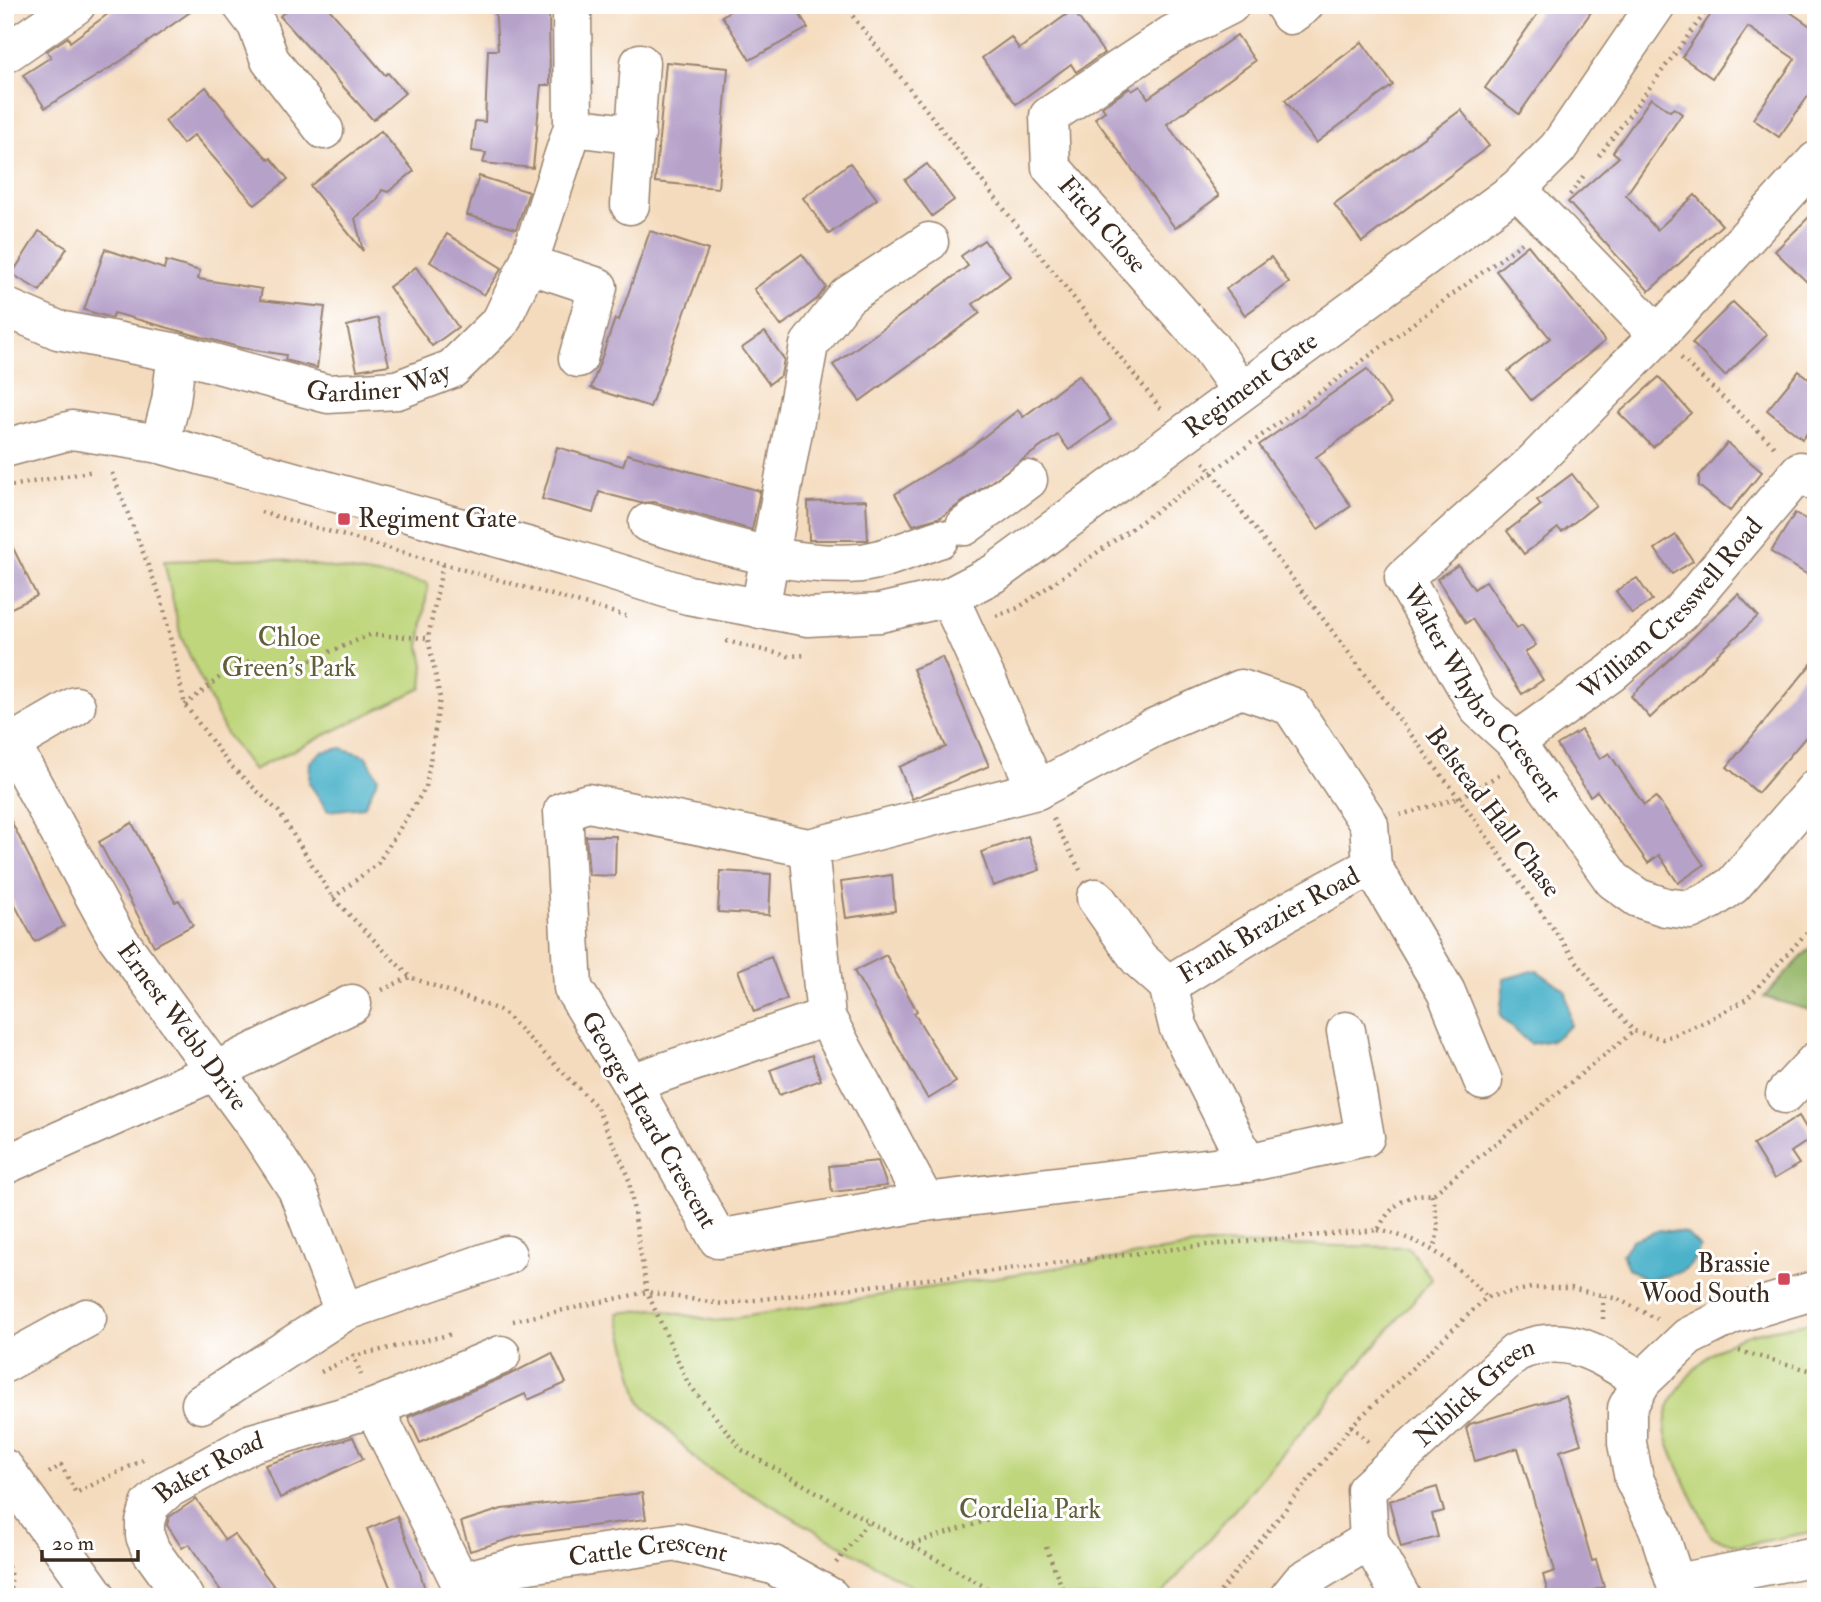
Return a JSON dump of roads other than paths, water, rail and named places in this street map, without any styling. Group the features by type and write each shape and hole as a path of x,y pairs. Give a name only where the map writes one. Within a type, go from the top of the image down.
{"street":[{"path":"5,54 76,5"},
{"path":"242,5 257,25 270,60 324,130"},
{"name":"Gardiner Way","path":"5,307 58,330 177,353 328,394 397,390 452,369 500,321 528,264 573,127 572,5"},
{"name":"Fitch Close","path":"1230,5 1171,34 1049,116 1051,167 1210,347 1241,391"},
{"path":"1284,5 1290,15 1304,5"},
{"name":"Regiment Gate","path":"5,448 72,430 160,444 566,557 688,595 808,617 955,613 995,573 1517,189 1558,148 1656,5"},
{"path":"630,205 640,63"},
{"path":"573,127 636,135"},
{"path":"1517,189 1658,335 1816,161"},
{"path":"760,609 809,345 847,296 929,242"},
{"path":"528,264 598,288 578,358"},
{"name":"Walter Whybro Crescent","path":"1658,335 1531,465 1404,578 1479,709 1521,750 1613,880 1637,898 1664,907 1690,910 1733,885 1816,788"},
{"path":"160,444 171,401 177,353"},
{"name":"William Cresswell Road","path":"1521,750 1680,613 1808,477"},
{"path":"648,523 770,557 800,562 863,563 952,533 1028,480"},
{"path":"996,503 1030,547"},
{"path":"955,613 1037,790"},
{"name":"George Heard Crescent","path":"1346,1031 1365,1137 1247,1163 925,1202 718,1239 631,1083 573,988 563,811 588,803 809,848 1037,790 1153,728 1241,689 1291,706 1369,824 1372,866 1446,992 1483,1081"},
{"path":"8,745 76,706"},
{"name":"Ernest Webb Drive","path":"8,745 116,936 297,1189 344,1312"},
{"path":"809,848 826,1017 925,1202"},
{"name":"Frank Brazier Road","path":"1168,985 1285,913 1372,866"},
{"name":"Frank Brazier Road","path":"1096,898 1139,959 1168,985 1178,1026 1247,1163"},
{"path":"5,1165 215,1071 352,1004"},
{"path":"631,1083 826,1017"},
{"path":"1785,1094 1816,1061"},
{"path":"201,1404 344,1312 507,1255"},
{"path":"1816,1290 1732,1315 1688,1338 1642,1381 1627,1408 1627,1443 1634,1479 1657,1525 1679,1590 1816,1556"},
{"path":"5,1363 87,1318"},
{"name":"Baker Road","path":"184,1597 151,1551 145,1536 145,1522 150,1505 168,1489 252,1443 374,1408 500,1339"},
{"name":"Niblick Green","path":"1401,1597 1369,1540 1366,1490 1515,1353 1536,1343 1565,1342 1608,1360 1642,1381"},
{"path":"374,1408 462,1589"},
{"path":"5,1469 87,1594"},
{"path":"1289,1597 1302,1581 1369,1540"},
{"name":"Cattle Crescent","path":"462,1589 522,1565 678,1542 773,1565 825,1594"}],"water":[{"path":"341,748 366,756 378,778 364,807 328,811 309,783 310,762 321,752"},
{"path":"1536,970 1566,991 1571,1025 1553,1040 1530,1044 1500,1016 1504,979"},
{"path":"1660,1230 1686,1233 1700,1247 1686,1269 1672,1275 1645,1279 1628,1268 1622,1254 1632,1240"}],"place":[{"name":"Regiment Gate","path":"344,519"},
{"name":"Brassie Wood South","path":"1784,1279"}],"park label":[{"name":"Chloe Green's Park","path":"289,653"},
{"name":"Cordelia Park","path":"1030,1510"}]}
